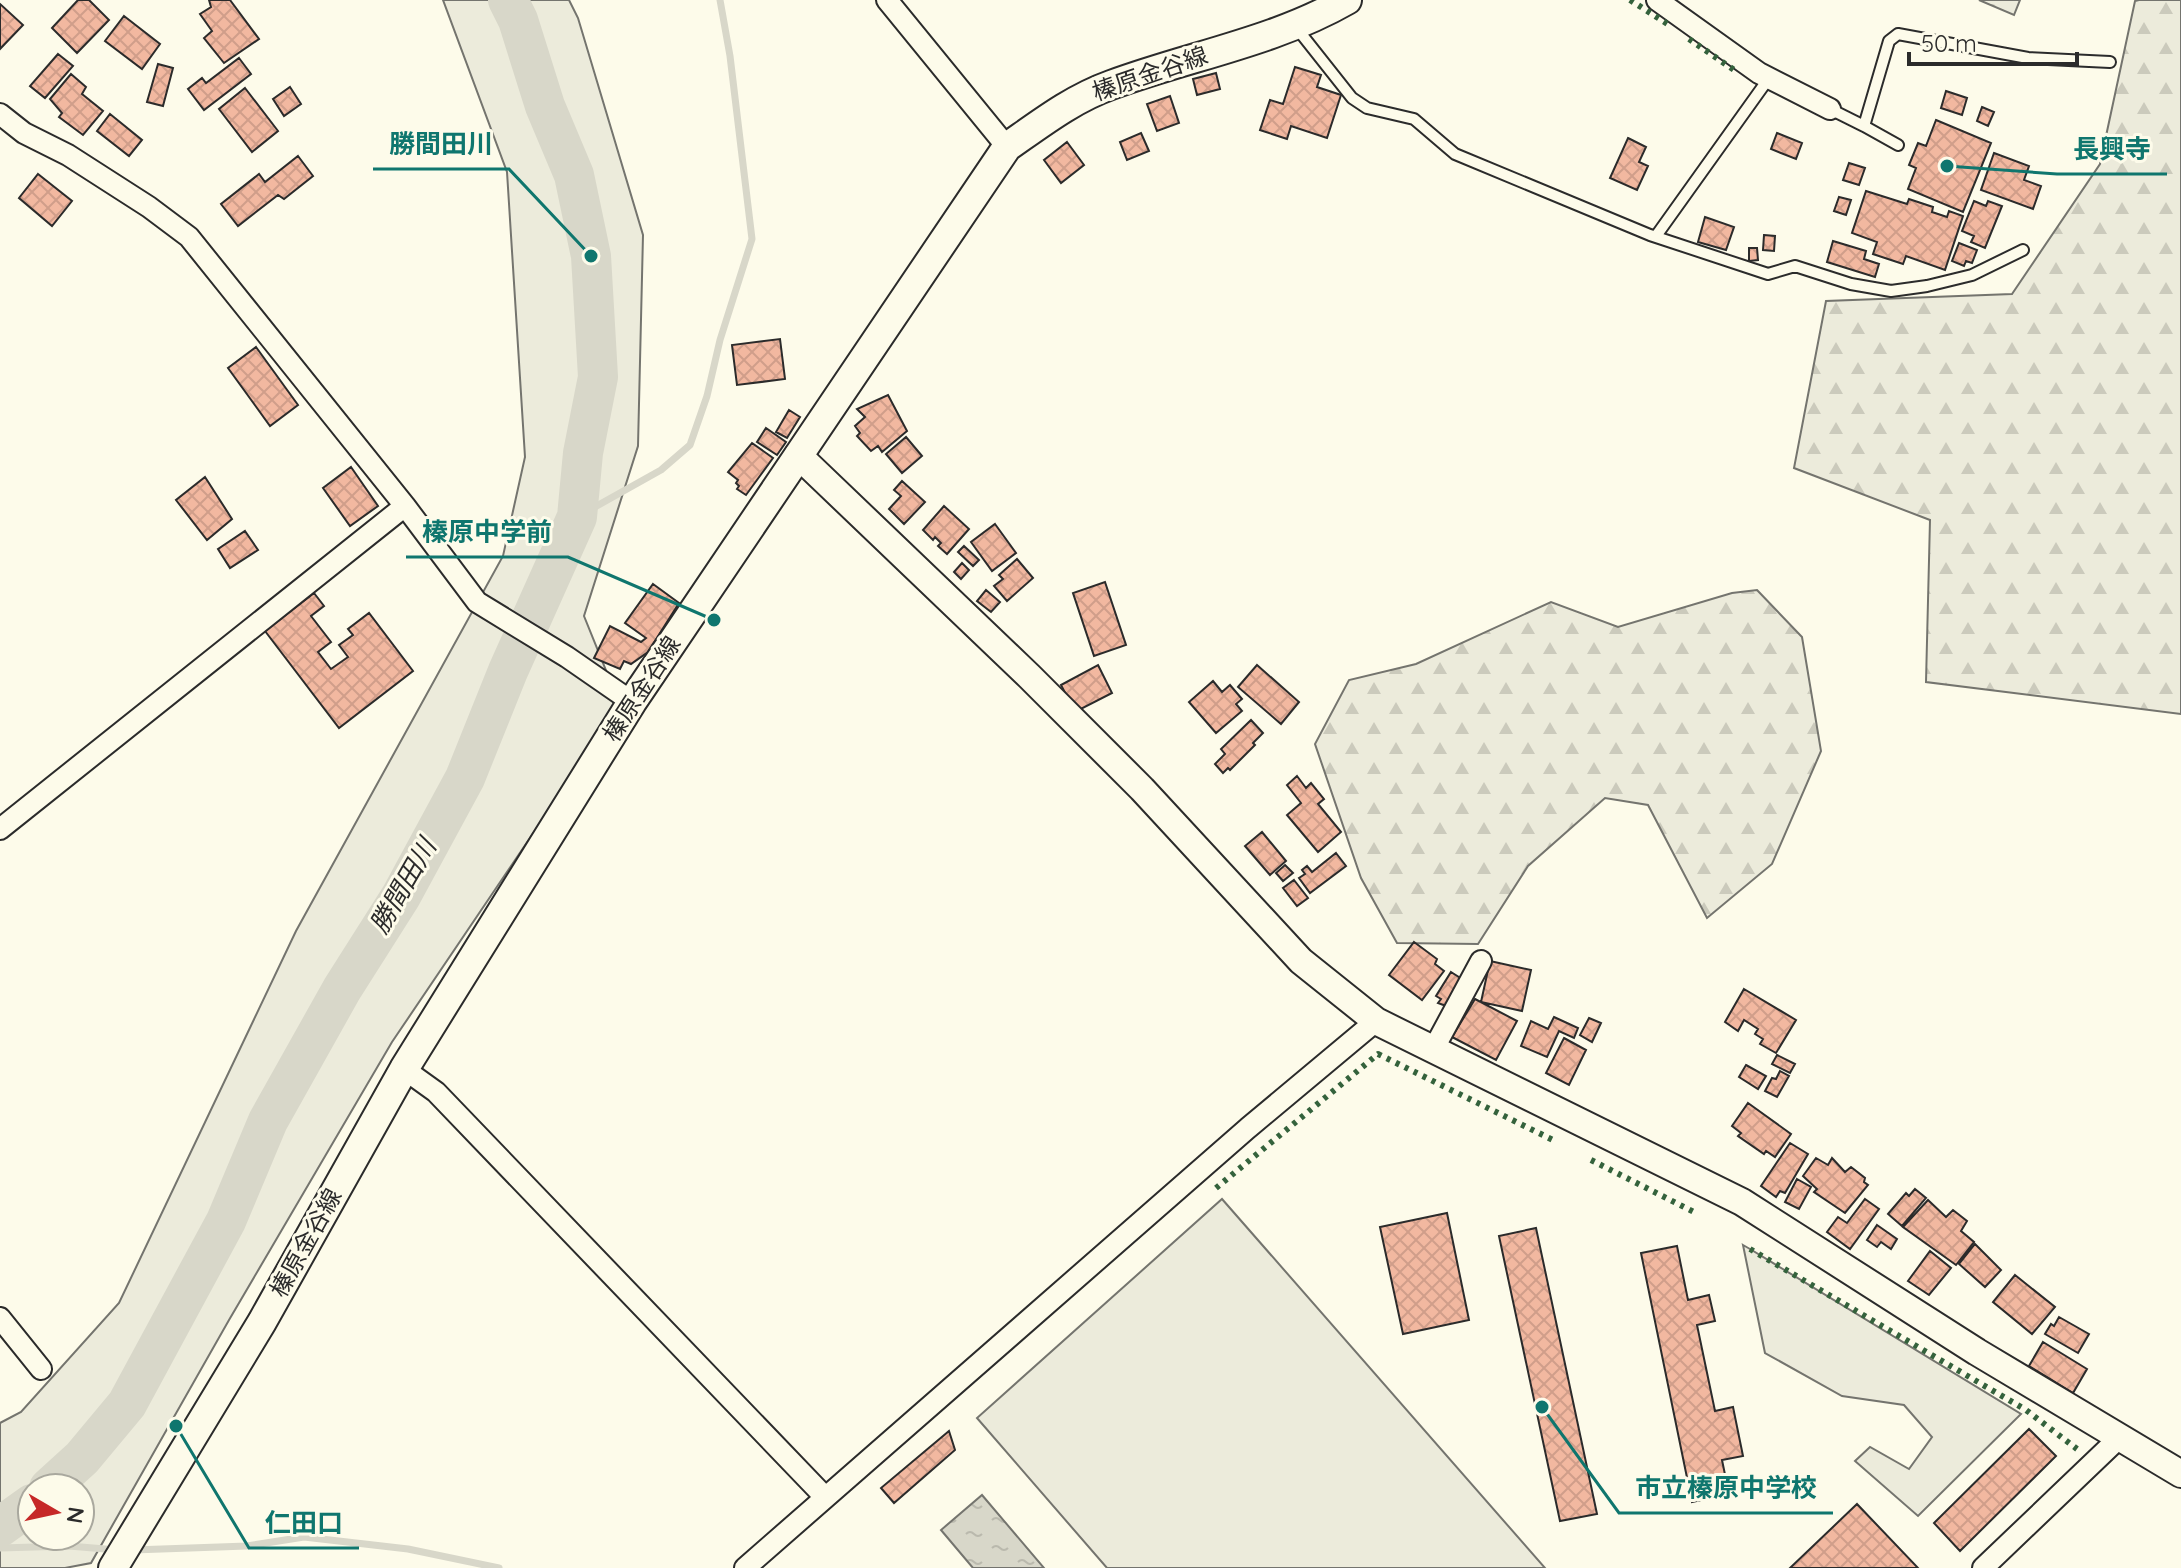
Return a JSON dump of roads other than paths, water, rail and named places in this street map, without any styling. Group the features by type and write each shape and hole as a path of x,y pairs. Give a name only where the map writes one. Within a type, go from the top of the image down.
{"main road":[{"name":"榛原金谷線","path":"114,1566 262,1322 404,1069 632,702 1007,147 1073,101 1111,85 1230,48 1347,0"}],"street":[{"path":"887,0 1007,147"},
{"path":"1657,0 1769,78 1830,109"},
{"path":"0,114 24,133 68,155 149,207 189,237 405,506 477,602 567,657 632,702"},
{"path":"798,455 1142,789 1301,961 1376,1021 1742,1202 1977,1352 2181,1474"},
{"path":"0,829 405,506"},
{"path":"1433,1050 1481,961"},
{"path":"745,1568 1248,1128 1376,1021"},
{"path":"404,1069 436,1092 824,1496"},
{"path":"0,1318 41,1369"},
{"path":"1983,1568 2120,1437"}],"lane":[{"path":"1294,24 1352,98 1367,108 1414,119 1455,154 1656,236 1768,274 1795,266 1851,284 1891,291 1972,275 2023,250"},
{"path":"1864,126 1889,41 1898,34 2028,58 2110,62"},
{"path":"1656,236 1769,78"},
{"path":"1830,109 1898,145"}],"water":[{"path":"982,1495 1044,1568 973,1568 941,1530"}],"waterway":[{"name":"勝間田川","path":"67,1472 127,1404 226,1221 268,1121 342,989 401,896 465,778 508,671 577,517 583,453 598,377 591,256 574,175 545,106 518,20 508,0"},
{"path":"577,517 661,470 690,445 752,239 730,56 720,0"},
{"name":"勝間田川","path":"0,1527 16,1516"},
{"path":"133,1550 247,1546 304,1537 408,1549 499,1568"},
{"path":"0,1548 69,1546 117,1550"}],"place":[{"name":"長興寺","path":"1947,166"},
{"name":"勝間田川","path":"591,256"},
{"name":"榛原中学前","path":"714,620"},
{"name":"市立榛原中学校","path":"1542,1407"},
{"name":"仁田口","path":"176,1426"}]}
